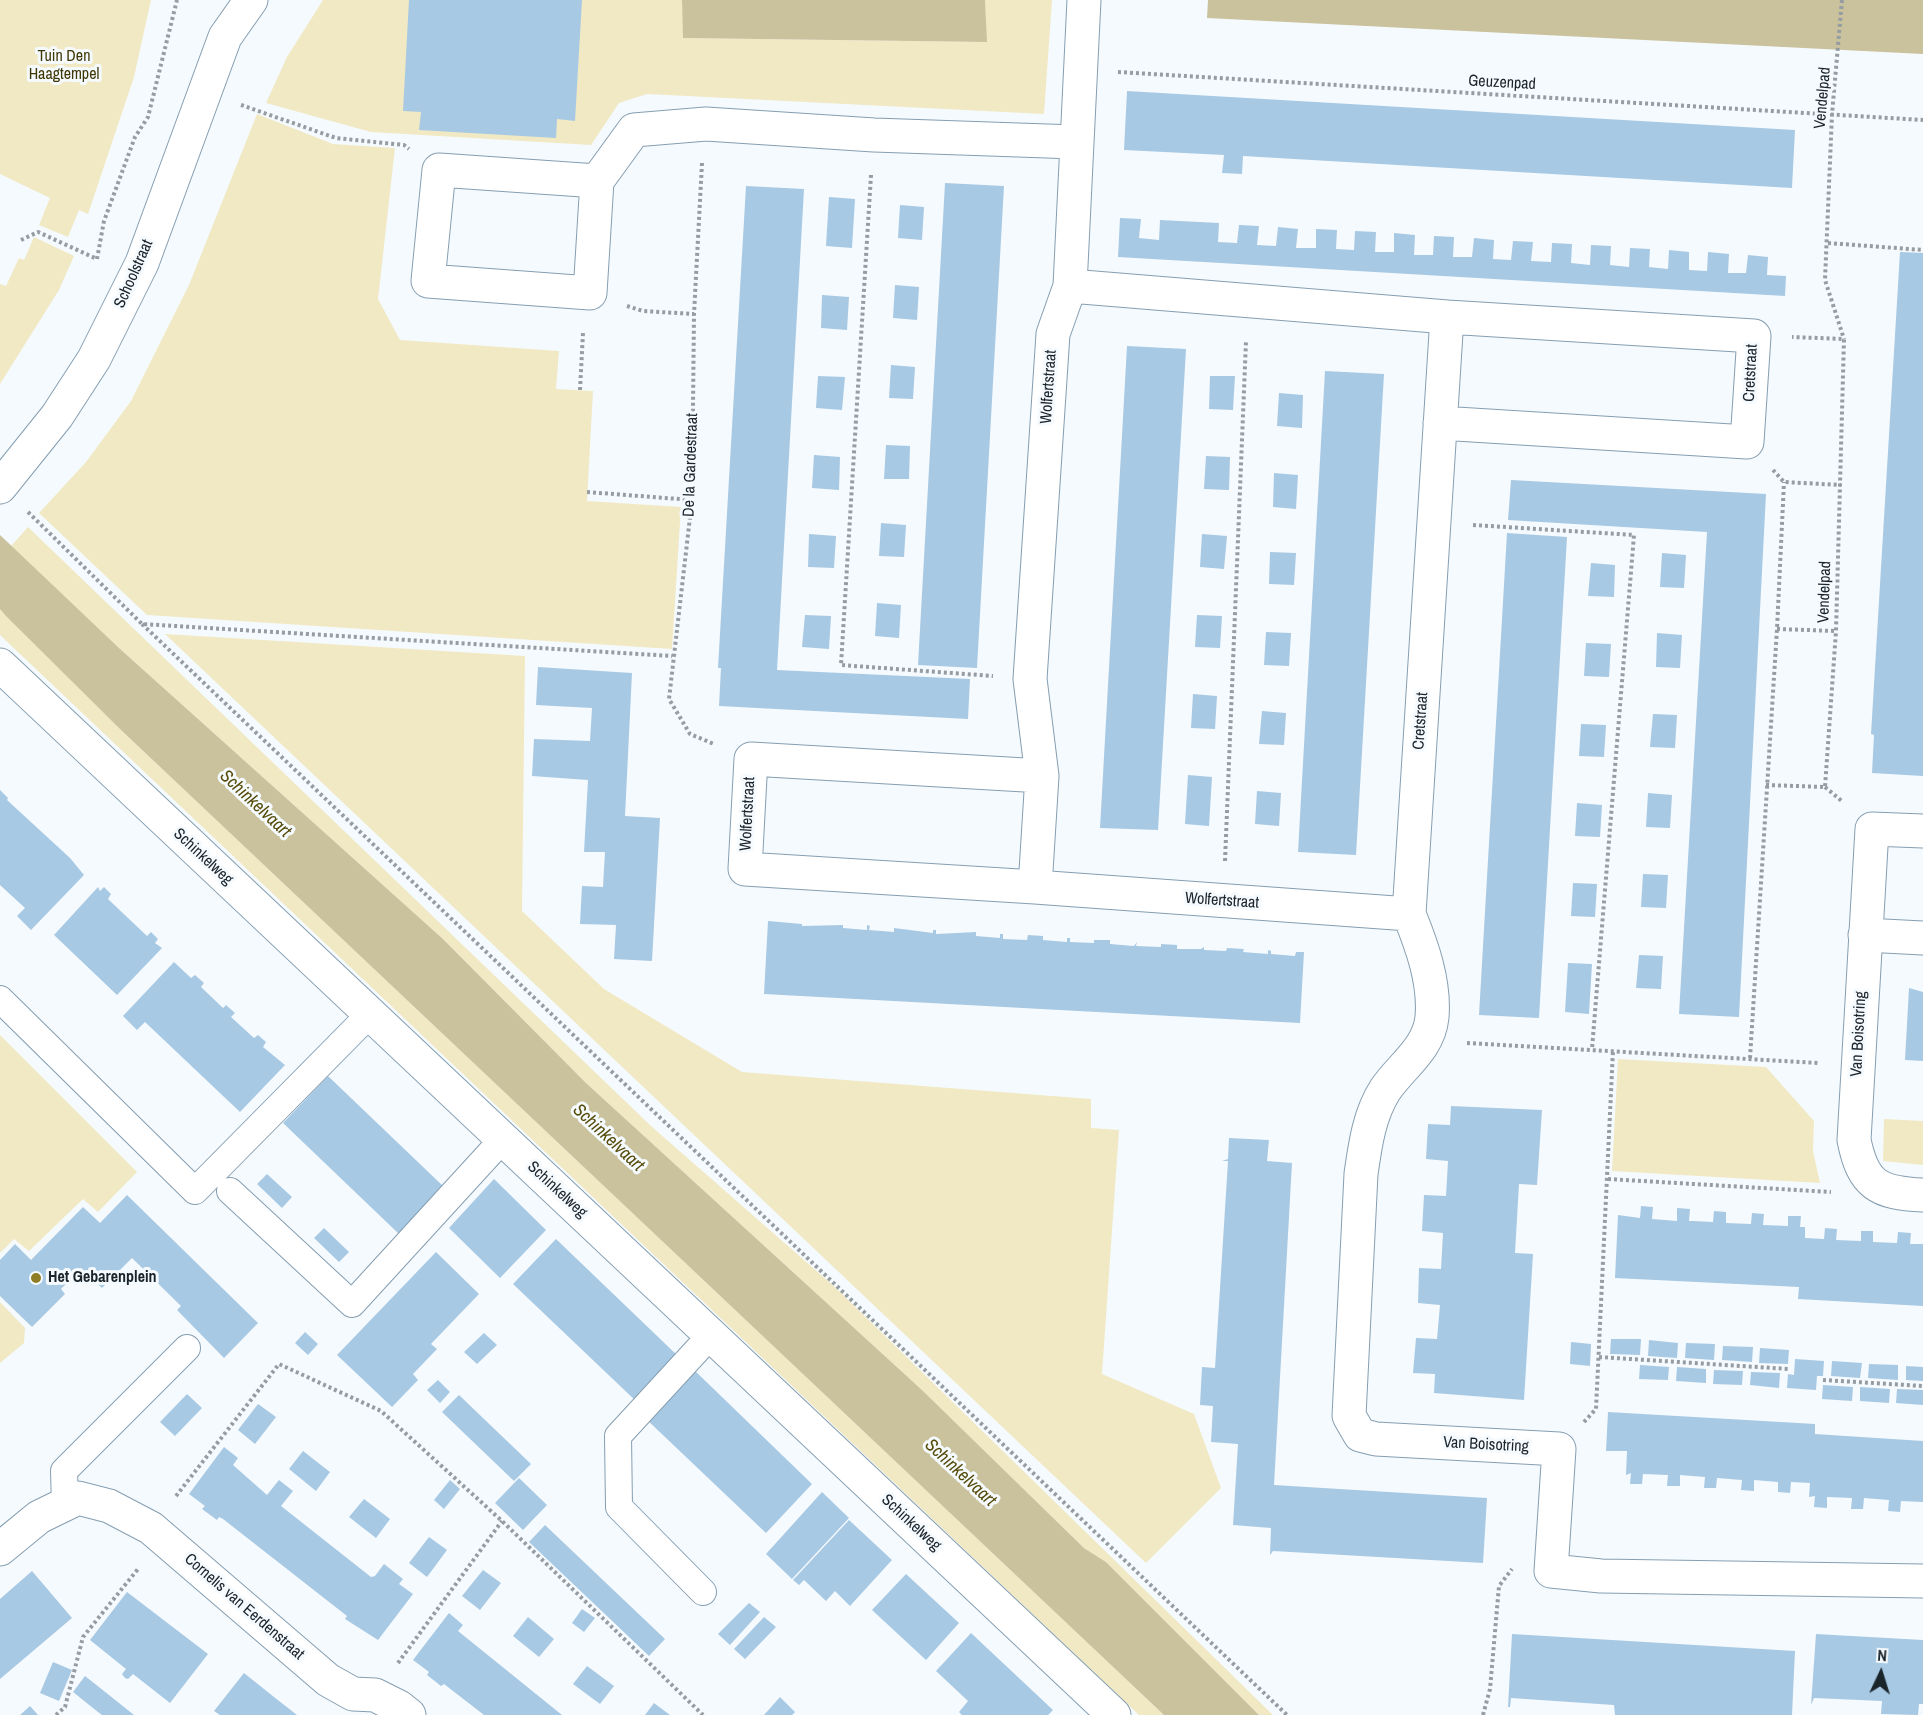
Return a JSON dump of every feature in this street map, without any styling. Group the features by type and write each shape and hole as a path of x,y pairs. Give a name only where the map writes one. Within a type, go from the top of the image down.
{"street":[{"name":"Schoolstraat","path":"225,37 226,0"},
{"name":"Schoolstraat","path":"1,486 57,416 94,359 142,263 225,37 251,0"},
{"name":"Wolfertstraat","path":"1035,887 1042,776 1030,679 1053,334 1070,286 1084,0"},
{"path":"597,181 439,170 428,281 590,293 597,181 634,130 706,124 874,135 1076,142"},
{"path":"1070,286 1447,317"},
{"name":"Cretstraat","path":"1428,1029 1426,958 1409,914 1447,317 1754,336 1747,442"},
{"path":"1440,423 1747,442"},
{"name":"Schinkelweg","path":"0,665 1114,1715"},
{"name":"Wolfertstraat","path":"1042,776 751,759 745,869 1409,914"},
{"name":"Van Boisotring","path":"1873,1182 1859,1164 1854,1140 1872,829 1923,831"},
{"path":"1865,935 1923,938"},
{"name":"Van Boisotring","path":"1428,1029 1385,1091 1366,1135 1360,1174 1349,1416 1360,1435 1376,1439 1558,1449"},
{"path":"1873,1182 1895,1194 1923,1195"},
{"path":"1558,1449 1551,1571 1600,1576 1923,1581"},
{"path":"0,1549 39,1517 71,1501"},
{"name":"Cornelis van Eerdenstraat","path":"71,1501 109,1506 134,1516 157,1533 328,1680 353,1694 375,1695 399,1707 409,1715"}],"lane":[{"path":"0,999 195,1191 370,1014"},
{"path":"230,1191 352,1304 502,1139"},
{"path":"703,1592 619,1507 618,1436 711,1335"},
{"path":"71,1501 64,1471 187,1348"}],"path":[{"path":"92,269 97,259 104,220 135,137 148,117 177,0"},
{"name":"Vendelpad","path":"1766,785 1825,787 1836,631 1844,339 1825,280 1832,114 1842,0"},
{"name":"Geuzenpad","path":"1080,70 1923,120"},
{"path":"206,90 336,138 404,145 439,170"},
{"name":"De la Gardestraat","path":"706,124 694,314 692,500 672,656 669,699 690,734 751,759"},
{"path":"874,135 841,665 1030,679"},
{"path":"21,240 38,232 97,259"},
{"path":"1828,243 1923,250"},
{"path":"590,293 643,311 694,314"},
{"path":"1224,901 1248,300"},
{"path":"580,390 583,332"},
{"path":"1754,336 1844,339"},
{"path":"1747,442 1784,482 1841,485"},
{"path":"1750,1058 1784,482"},
{"path":"1,486 142,624 1287,1715"},
{"path":"587,492 692,500"},
{"path":"1434,522 1634,535 1592,1049"},
{"path":"142,624 672,656"},
{"path":"1777,629 1836,631"},
{"path":"1428,1029 1592,1049 1857,1065"},
{"path":"1558,1449 1596,1409 1613,1050"},
{"path":"1608,1179 1828,1192 1873,1182"},
{"path":"1599,1357 1789,1369"},
{"path":"56,1715 65,1707 83,1637 279,1364 381,1411 501,1521 703,1715"},
{"path":"1823,1380 1923,1386"},
{"path":"375,1695 501,1521"},
{"path":"1483,1715 1491,1689 1499,1586"}],"green space":[{"name":"Tuin Den Haagtempel","path":"0,0 151,0 134,77 88,214 79,210 68,237 39,225 50,198 0,174"},
{"path":"323,0 682,0 684,38 986,42 985,0 1052,0 1044,114 647,94 619,103 591,145 371,132 266,103 287,57"},
{"path":"257,114 333,144 395,148 378,299 400,340 559,351 556,389 593,391 587,501 681,507 672,649 147,615 39,513 86,462 131,401 189,285"},
{"path":"34,237 74,256 59,290 0,384 0,284 6,286 19,258 24,260"},
{"path":"28,527 651,1126 836,1288 1273,1715 1259,1715 1106,1562 1084,1548 922,1390 586,1083 443,939 119,648 21,556 11,546"},
{"path":"0,609 121,730 1164,1715 1139,1715 0,635"},
{"path":"165,634 525,656 522,911 604,989 742,1072 1091,1099 1091,1128 1119,1130 1102,1374 1194,1414 1221,1488 1146,1563"},
{"path":"0,1035 137,1172 98,1212 83,1199 29,1251 14,1239 0,1253"},
{"path":"1618,1059 1766,1067 1814,1121 1813,1151 1820,1183 1612,1171"},
{"path":"1884,1119 1923,1121 1923,1165 1883,1161"},
{"path":"0,1302 25,1328 24,1343 0,1363"}],"water":[{"path":"682,0 985,0 987,42 683,38"},
{"path":"1208,0 1923,0 1923,54 1207,18"},
{"name":"Schinkelvaart","path":"0,535 119,648 443,939 586,1083 922,1390 1084,1548 1106,1562 1259,1715 1164,1715 121,730 6,616 0,609"}],"building":[{"path":"409,0 582,0 575,121 557,119 556,138 419,130 421,112 403,111"},
{"path":"1127,91 1795,130 1792,188 1243,156 1242,174 1222,173 1224,155 1124,150"},
{"path":"945,183 1004,186 977,668 918,665"},
{"path":"746,186 804,189 777,670 970,679 968,719 719,706 721,668 718,668"},
{"path":"829,197 855,199 852,248 826,246"},
{"path":"900,205 924,207 922,240 898,238"},
{"path":"1120,218 1141,219 1139,238 1159,240 1160,220 1219,223 1218,242 1237,243 1239,225 1259,226 1257,245 1276,246 1278,227 1298,229 1296,248 1316,248 1316,229 1337,230 1336,249 1354,250 1355,231 1376,232 1375,252 1394,252 1394,233 1415,235 1414,255 1433,255 1434,236 1454,237 1453,257 1472,257 1474,238 1494,240 1493,259 1511,260 1513,241 1533,242 1531,261 1551,262 1552,243 1572,244 1571,263 1590,265 1591,245 1611,246 1610,265 1629,267 1630,248 1650,249 1649,267 1668,269 1669,250 1689,252 1689,270 1707,271 1708,252 1729,254 1728,273 1746,273 1748,255 1768,257 1767,275 1786,276 1785,296 1118,257"},
{"path":"1900,252 1923,253 1923,776 1872,773 1874,735 1871,734"},
{"path":"895,285 919,287 917,320 893,318"},
{"path":"822,295 849,297 847,330 821,328"},
{"path":"1127,346 1186,349 1158,830 1100,828"},
{"path":"891,365 915,367 913,399 889,398"},
{"path":"1325,371 1384,374 1356,855 1298,852"},
{"path":"818,376 845,377 842,410 816,408"},
{"path":"1210,376 1235,376 1233,410 1209,409"},
{"path":"1279,393 1303,395 1302,428 1277,426"},
{"path":"886,445 910,446 909,479 884,479"},
{"path":"814,455 840,457 839,490 812,488"},
{"path":"1206,456 1230,457 1229,490 1204,489"},
{"path":"1274,473 1298,475 1296,509 1273,507"},
{"path":"1511,480 1766,494 1739,1017 1679,1014 1707,532 1508,520"},
{"path":"881,523 906,525 904,557 879,556"},
{"path":"1507,533 1567,537 1539,1018 1479,1015"},
{"path":"809,534 836,536 834,568 808,567"},
{"path":"1202,534 1227,536 1224,569 1200,567"},
{"path":"1270,552 1296,553 1294,585 1269,584"},
{"path":"1662,553 1686,555 1684,588 1660,587"},
{"path":"1591,563 1615,565 1614,597 1588,596"},
{"path":"877,603 901,605 899,638 875,636"},
{"path":"805,615 831,616 829,649 802,647"},
{"path":"1197,615 1222,616 1220,648 1195,647"},
{"path":"1266,632 1291,633 1289,666 1264,665"},
{"path":"1657,633 1682,635 1680,668 1656,667"},
{"path":"1586,643 1611,644 1609,677 1584,676"},
{"path":"538,667 632,673 625,816 660,818 652,961 614,959 616,925 580,924 582,886 603,887 605,852 584,852 588,780 532,776 534,739 590,741 592,708 536,705"},
{"path":"1193,694 1217,696 1215,729 1191,728"},
{"path":"1262,711 1286,713 1284,745 1259,744"},
{"path":"1653,714 1677,715 1675,748 1650,747"},
{"path":"1581,724 1606,725 1604,757 1579,756"},
{"path":"1188,775 1212,777 1209,826 1185,824"},
{"path":"0,790 8,798 7,800 70,858 84,875 31,930 17,916 25,908 0,885"},
{"path":"1257,791 1281,793 1279,826 1255,824"},
{"path":"1648,793 1672,795 1670,828 1646,827"},
{"path":"1577,803 1602,805 1600,837 1575,836"},
{"path":"1643,874 1668,875 1666,908 1641,907"},
{"path":"1573,883 1597,884 1595,917 1571,916"},
{"path":"98,887 100,891 104,887 111,894 108,899 147,936 151,932 158,939 155,943 162,948 117,995 54,935"},
{"path":"768,921 802,924 802,926 843,925 843,928 867,930 867,925 870,926 869,930 894,932 894,928 933,933 933,930 936,930 936,934 976,932 976,936 1000,938 1000,934 1003,934 1003,939 1027,940 1028,935 1043,936 1043,940 1067,942 1067,938 1070,938 1070,942 1094,943 1094,940 1110,940 1110,944 1134,946 1137,942 1136,946 1177,945 1177,949 1204,947 1204,950 1226,951 1227,948 1268,954 1268,950 1271,954 1295,956 1296,952 1304,952 1300,1023 764,994"},
{"path":"1639,955 1663,956 1661,989 1636,988"},
{"path":"174,962 191,978 195,975 204,983 201,987 223,1008 226,1005 235,1013 231,1017 254,1038 258,1035 266,1042 263,1047 285,1065 240,1112 145,1022 137,1030 123,1016"},
{"path":"1568,963 1592,964 1589,1014 1565,1012"},
{"path":"1909,988 1923,992 1923,1061 1905,1060"},
{"path":"328,1076 444,1187 399,1234 283,1123"},
{"path":"1451,1106 1542,1110 1537,1185 1519,1184 1515,1253 1533,1254 1524,1400 1434,1393 1435,1374 1413,1373 1416,1338 1437,1339 1440,1305 1418,1303 1419,1268 1441,1269 1443,1233 1422,1231 1424,1195 1446,1196 1448,1161 1426,1159 1428,1124 1450,1125"},
{"path":"1229,1138 1269,1140 1267,1161 1292,1163 1274,1485 1487,1498 1483,1563 1273,1551 1270,1555 1271,1528 1233,1525 1238,1444 1211,1442 1213,1406 1200,1405 1202,1367 1215,1368 1228,1161 1222,1161 1228,1159"},
{"path":"267,1174 292,1197 282,1208 257,1184"},
{"path":"494,1179 546,1230 500,1278 449,1228"},
{"name":"Het Gebarenplein","path":"127,1195 258,1323 224,1358 177,1310 181,1306 132,1258 102,1288 81,1268 61,1289 65,1294 32,1327 0,1296 0,1260 15,1244 31,1260 83,1207 100,1223"},
{"path":"1641,1206 1653,1207 1652,1219 1677,1221 1677,1208 1690,1209 1689,1221 1713,1222 1714,1211 1726,1212 1726,1223 1751,1224 1752,1213 1764,1214 1763,1225 1788,1226 1788,1216 1801,1216 1800,1227 1805,1227 1805,1238 1824,1239 1825,1228 1837,1229 1836,1240 1861,1241 1861,1231 1873,1231 1873,1242 1897,1243 1898,1232 1911,1233 1910,1244 1923,1244 1923,1306 1798,1299 1799,1287 1615,1278 1618,1215 1640,1218"},
{"path":"324,1228 349,1252 339,1262 314,1238"},
{"path":"556,1239 679,1357 638,1403 513,1284"},
{"path":"436,1252 479,1294 431,1344 437,1349 413,1374 418,1380 392,1407 337,1355"},
{"path":"305,1332 318,1344 308,1355 295,1343"},
{"path":"484,1333 497,1345 477,1364 464,1352"},
{"path":"1611,1339 1641,1339 1640,1355 1610,1354"},
{"path":"1649,1340 1678,1343 1677,1358 1648,1356"},
{"path":"1571,1342 1591,1344 1590,1366 1570,1364"},
{"path":"1686,1343 1715,1344 1714,1360 1685,1358"},
{"path":"1723,1346 1753,1347 1752,1362 1722,1360"},
{"path":"1760,1348 1789,1350 1788,1364 1759,1363"},
{"path":"1795,1359 1824,1361 1823,1376 1817,1376 1816,1390 1787,1388 1788,1374 1794,1375"},
{"path":"1832,1361 1862,1363 1860,1378 1831,1376"},
{"path":"1869,1364 1898,1365 1898,1380 1868,1378"},
{"path":"1640,1365 1669,1367 1668,1380 1639,1379"},
{"path":"1906,1366 1923,1367 1923,1381 1906,1380"},
{"path":"1677,1367 1706,1369 1706,1383 1676,1381"},
{"path":"692,1368 812,1484 766,1533 645,1418"},
{"path":"1714,1370 1743,1371 1742,1385 1713,1384"},
{"path":"1751,1372 1780,1373 1779,1388 1750,1385"},
{"path":"438,1380 450,1392 440,1403 427,1390"},
{"path":"1823,1385 1853,1387 1852,1401 1822,1399"},
{"path":"1860,1387 1890,1389 1889,1403 1860,1401"},
{"path":"1897,1389 1923,1390 1923,1405 1896,1403"},
{"path":"187,1394 202,1408 175,1436 160,1422"},
{"path":"459,1395 531,1464 514,1481 442,1412"},
{"path":"258,1404 276,1417 255,1444 238,1430"},
{"path":"1608,1412 1815,1424 1815,1434 1923,1441 1923,1502 1901,1501 1900,1512 1888,1511 1889,1500 1864,1498 1863,1509 1851,1509 1852,1498 1827,1497 1827,1508 1814,1507 1815,1496 1809,1497 1810,1483 1791,1482 1790,1493 1778,1492 1778,1482 1754,1480 1754,1491 1741,1490 1742,1480 1717,1478 1716,1488 1704,1488 1705,1477 1680,1475 1680,1486 1667,1486 1668,1475 1643,1474 1642,1484 1630,1484 1631,1473 1626,1475 1627,1451 1606,1451"},
{"path":"224,1447 238,1458 233,1465 267,1495 279,1480 293,1491 281,1506 371,1577 375,1576 384,1564 403,1579 399,1584 413,1594 378,1640 345,1619 347,1616 223,1519 219,1517 217,1520 202,1509 205,1506 189,1494"},
{"path":"303,1451 330,1472 316,1491 289,1469"},
{"path":"519,1478 547,1505 523,1530 495,1503"},
{"path":"450,1480 460,1489 444,1509 434,1500"},
{"path":"822,1492 849,1518 792,1579 766,1554"},
{"path":"364,1499 390,1519 376,1538 349,1517"},
{"path":"849,1520 892,1560 850,1606 835,1591 826,1601 804,1580 799,1585 793,1580"},
{"path":"545,1525 665,1639 649,1656 529,1542"},
{"path":"429,1537 447,1550 427,1577 409,1563"},
{"path":"483,1570 501,1583 480,1610 462,1596"},
{"path":"32,1571 72,1618 0,1679 0,1599"},
{"path":"906,1574 959,1623 926,1660 872,1610"},
{"path":"127,1592 208,1654 170,1703 133,1674 128,1679 125,1678 122,1674 126,1669 90,1640"},
{"path":"749,1603 760,1612 730,1645 718,1634"},
{"path":"582,1609 595,1618 584,1632 572,1623"},
{"path":"449,1613 463,1625 458,1631 562,1715 484,1715 444,1684 441,1686 427,1675 429,1672 413,1660"},
{"path":"528,1617 554,1639 539,1657 513,1636"},
{"path":"764,1617 776,1627 745,1659 734,1649"},
{"path":"971,1633 1053,1710 1048,1715 962,1715 959,1712 968,1701 936,1671"},
{"path":"1512,1634 1795,1651 1792,1715 1615,1715 1614,1705 1511,1698 1510,1707 1508,1707"},
{"path":"1816,1634 1923,1640 1923,1704 1919,1704 1918,1715 1881,1714 1882,1701 1814,1698 1811,1705"},
{"path":"53,1662 72,1670 59,1701 40,1693"},
{"path":"587,1666 614,1686 600,1704 573,1684"},
{"path":"244,1673 297,1715 220,1715 214,1711"},
{"path":"85,1676 134,1715 102,1715 98,1712 73,1692"},
{"path":"780,1697 795,1712 792,1715 764,1715"},
{"path":"654,1703 670,1715 645,1715"},
{"path":"30,1706 38,1715 20,1715"}],"place":[{"name":"Het Gebarenplein","path":"36,1278"}]}
